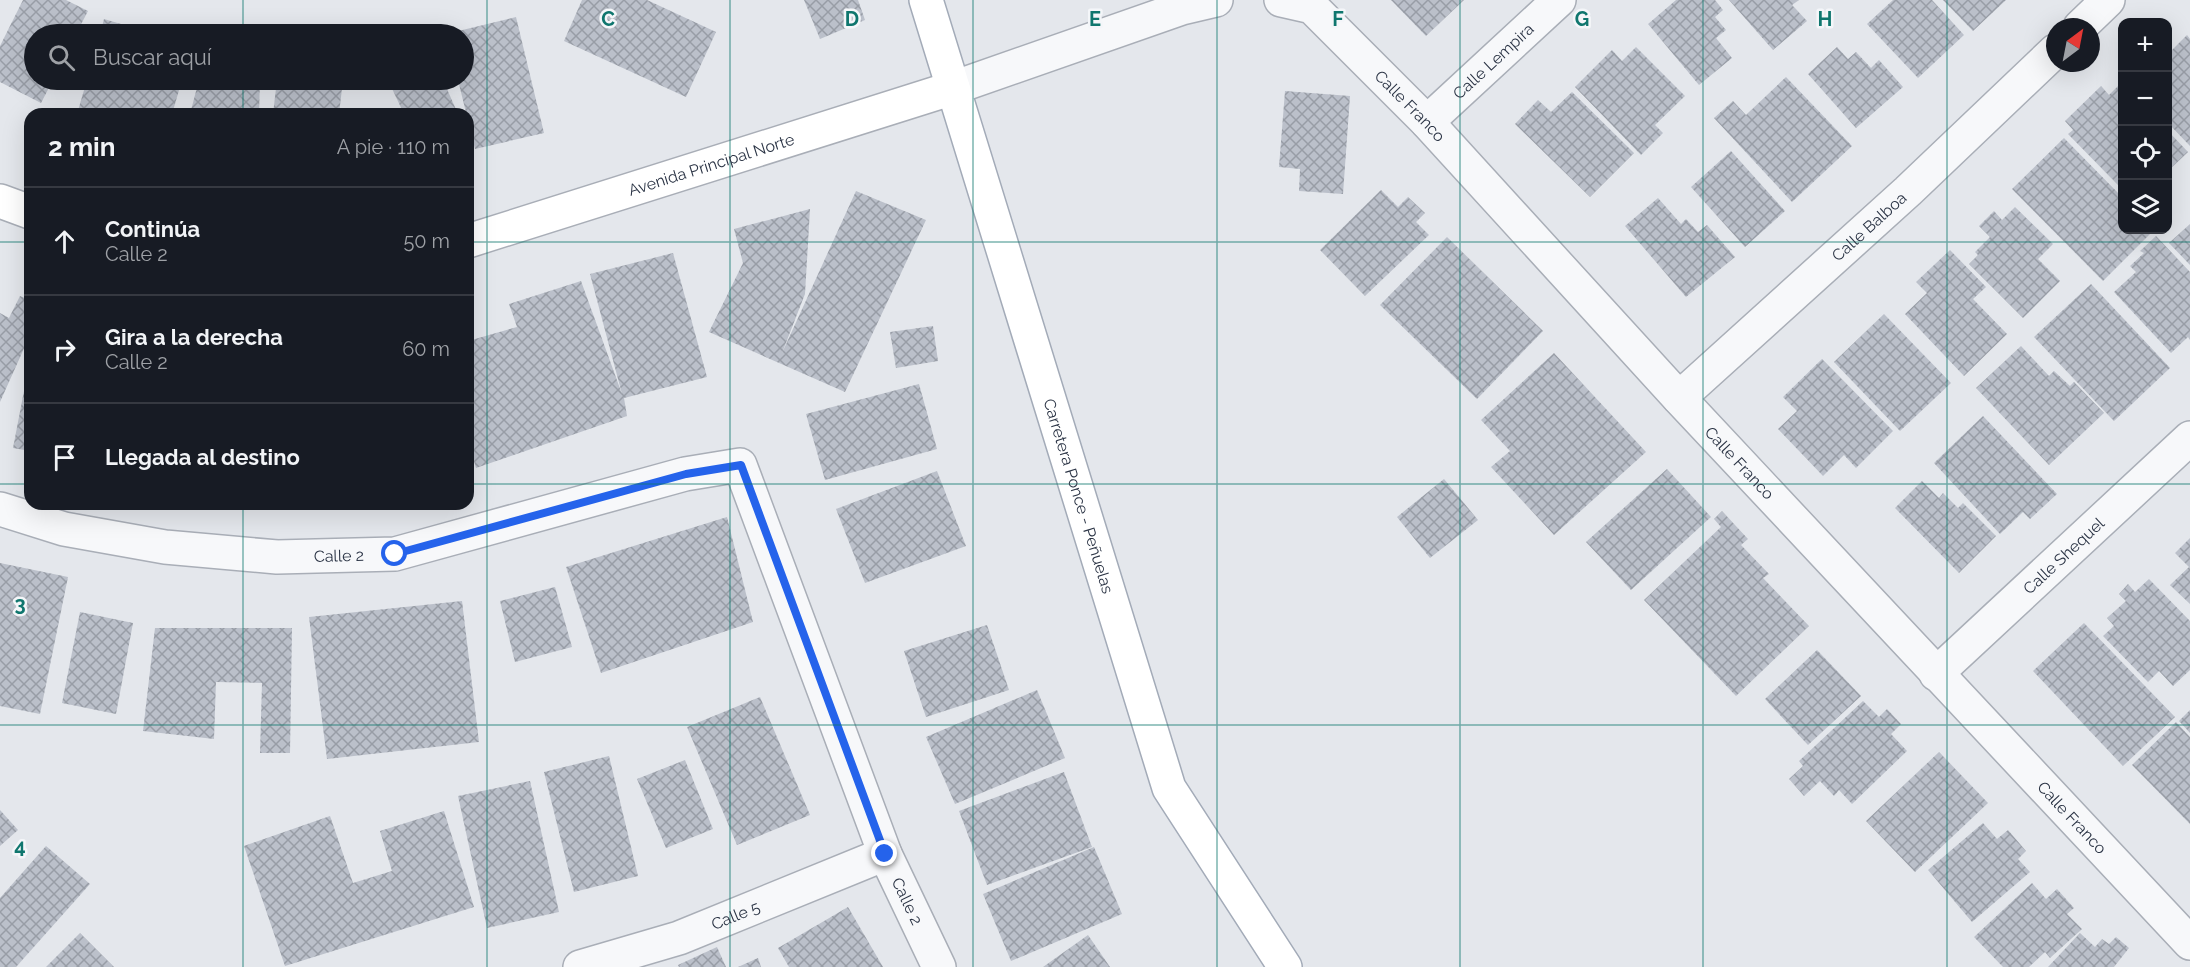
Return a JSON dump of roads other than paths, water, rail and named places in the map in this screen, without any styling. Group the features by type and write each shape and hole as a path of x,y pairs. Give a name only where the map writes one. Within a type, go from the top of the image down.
{"main road":[{"name":"Carretera Ponce - Peñuelas","path":"926,0 1169,788 1285,967"},
{"name":"Avenida Principal Norte","path":"474,239 953,88"},
{"path":"0,201 24,210"}],"street":[{"path":"953,88 1181,4 1216,0"},
{"name":"Calle Franco","path":"1281,0 1312,7 1427,122 1679,398 2190,942"},
{"name":"Calle Lempira","path":"1427,122 1559,0"},
{"path":"2089,18 2108,0"},
{"name":"Calle Balboa","path":"1679,398 1908,191 2046,60"},
{"name":"Calle Shequel","path":"1936,674 2190,438"},
{"name":"Calle 2","path":"0,509 64,529 165,548 277,557 395,554 749,456 885,854 939,967"},
{"name":"Calle 5","path":"580,967 678,938 885,854"}]}
